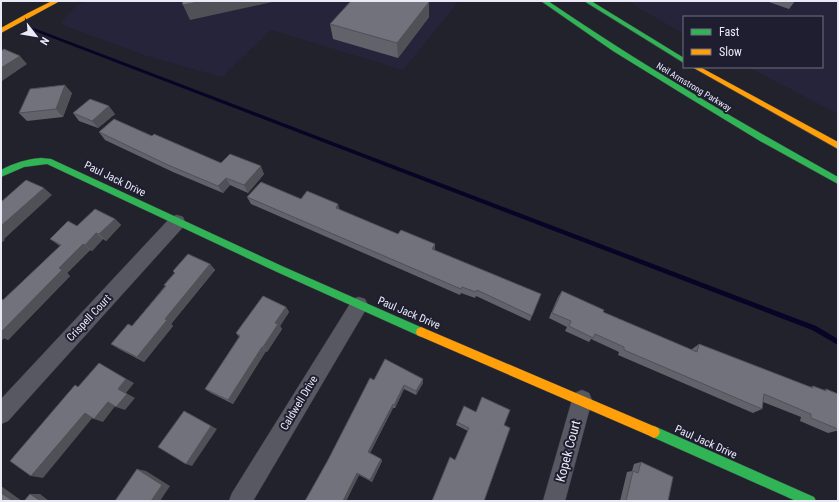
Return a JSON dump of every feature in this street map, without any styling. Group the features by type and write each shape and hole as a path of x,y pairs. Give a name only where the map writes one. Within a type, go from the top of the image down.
{"main road":[{"path":"1,31 30,14 57,1"},
{"name":"Neil Armstrong Parkway","path":"544,1 605,43 692,98 838,181"},
{"name":"Neil Armstrong Parkway","path":"587,1 683,60"},
{"path":"591,1 610,16"},
{"name":"Neil Armstrong Parkway","path":"697,68 838,146"},
{"path":"716,79 784,109 838,138"},
{"path":"692,98 754,144 838,191"},
{"name":"Paul Jack Drive","path":"1,174 18,164 35,159 48,161 359,305 582,400 810,501"}],"street":[{"name":"Crispell Court","path":"1,414 177,222"},
{"name":"Caldwell Drive","path":"240,501 359,305"},
{"name":"Kopek Court","path":"554,501 582,400"}],"shaded area":[{"path":"87,1 459,1 403,70 271,30 222,77 147,56 60,24 77,5"},
{"path":"627,1 838,1 838,114 750,68 823,68 823,16 683,16 683,33"}],"building":[{"path":"182,1 203,1 183,5"},
{"path":"351,1 429,2 397,43 330,24"},
{"path":"4,49 20,56 1,68 1,51"},
{"path":"65,85 56,109 19,113 30,89"},
{"path":"90,99 109,106 92,121 73,113"},
{"path":"114,119 152,136 154,134 221,163 230,154 261,166 244,185 226,178 218,186 168,165 99,132"},
{"path":"26,180 44,188 1,226 1,202"},
{"path":"261,182 301,199 307,191 338,204 336,208 398,234 401,230 435,244 432,249 541,294 532,316 477,290 476,292 462,287 461,289 247,197"},
{"path":"95,209 115,219 99,234 96,233 85,245 83,244 59,268 62,270 1,332 1,298 3,300 61,245 50,239 68,221 77,226"},
{"path":"188,254 210,264 165,319 167,320 137,357 111,344 128,324 132,326 166,286 164,285 175,273 173,271"},
{"path":"562,291 604,310 603,312 697,352 699,344 813,388 813,386 826,391 826,389 838,394 838,429 811,418 811,414 764,394 762,409 624,350 624,347 595,334 593,338 569,326 571,321 552,313"},
{"path":"263,296 286,307 275,323 278,324 228,400 205,389 240,336 236,333"},
{"path":"385,359 423,379 416,391 404,385 394,405 393,404 368,452 381,459 370,480 357,473 343,501 305,501 370,378 374,380"},
{"path":"99,363 126,379 118,389 127,394 116,407 108,402 94,419 85,413 31,476 10,461 75,385 78,387"},
{"path":"482,397 510,410 504,425 510,428 484,501 432,501 450,457 455,460 469,428 457,422 464,406 476,412"},
{"path":"184,411 211,426 186,464 158,447"},
{"path":"641,462 673,477 668,501 626,501 633,471 638,473"},
{"path":"137,469 162,485 151,501 115,501"},
{"path":"1,493 13,501 1,501"},
{"path":"30,494 41,501 24,501"}],"waterway":[{"path":"30,28 814,328 838,342"}],"traffic: fast":[{"path":"544,1 689,95 838,181"},
{"path":"587,1 683,60"},
{"path":"1,174 23,164 35,161 48,161 280,269 421,332"},
{"path":"654,432 810,501"}],"traffic: slow":[{"path":"1,31 30,14 57,1"},
{"path":"697,68 838,146"},
{"path":"421,332 654,432"}]}
